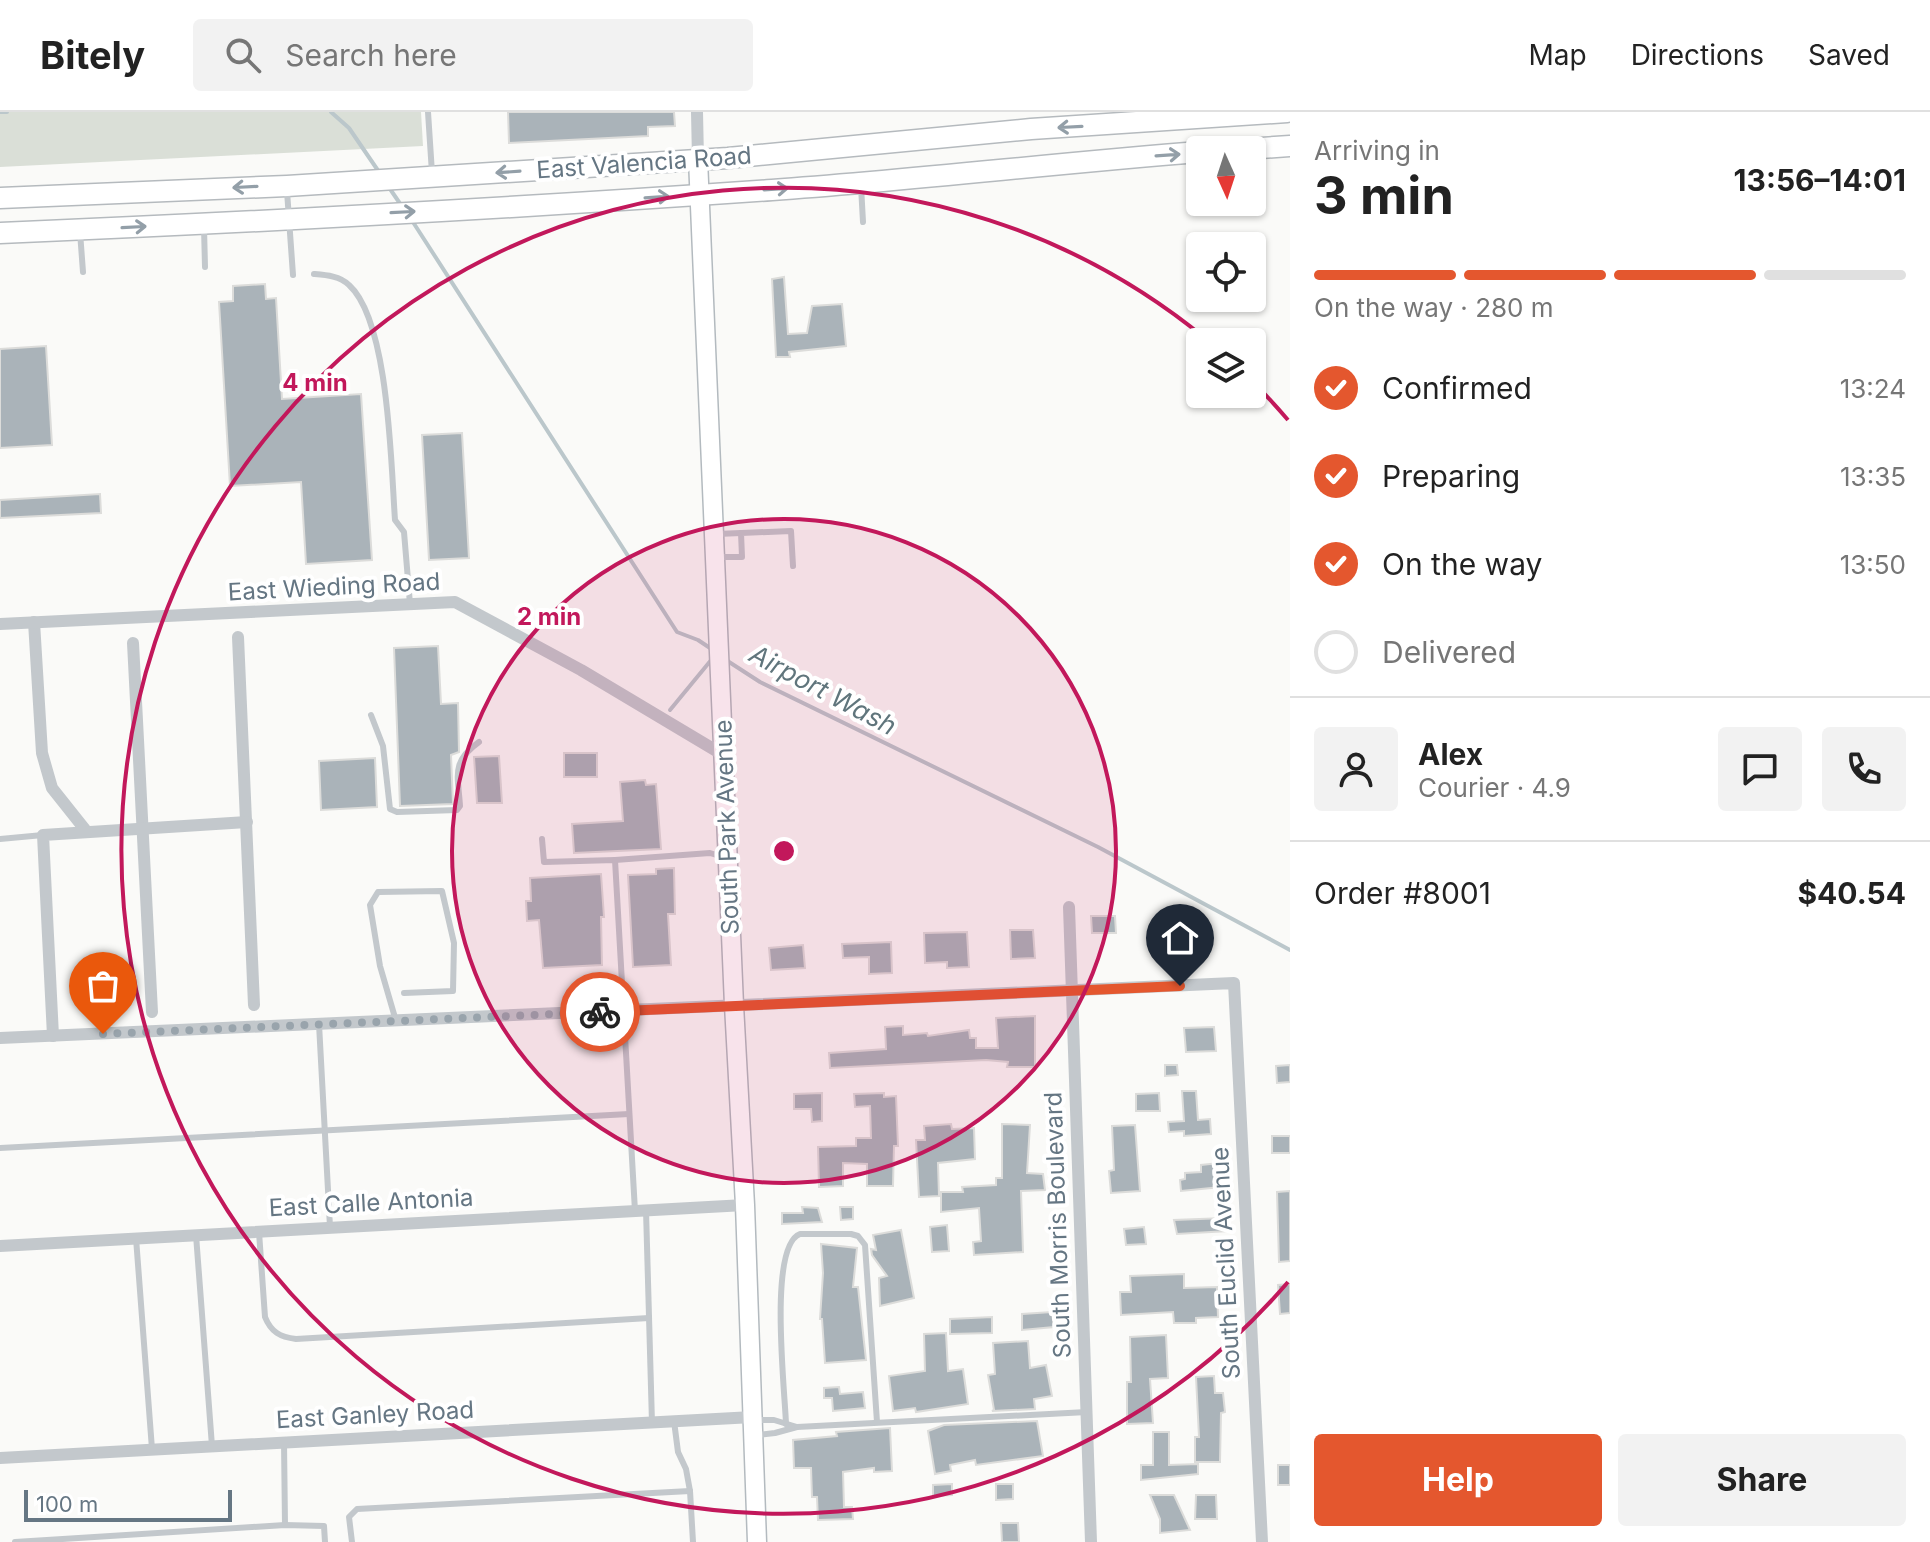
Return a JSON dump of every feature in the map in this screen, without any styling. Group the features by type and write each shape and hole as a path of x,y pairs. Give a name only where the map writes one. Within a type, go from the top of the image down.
{"main road":[{"name":"East Valencia Road","path":"0,198 287,186 808,152 1031,129 1287,112"},
{"path":"1031,129 1034,165"},
{"path":"1266,148 1290,146"},
{"name":"East Valencia Road","path":"0,233 289,220 699,194 1186,153"},
{"name":"South Park Avenue","path":"698,159 757,1542"}],"street":[{"name":"South Park Avenue","path":"697,112 698,159"},
{"name":"East Wieding Road","path":"0,624 455,602 581,670 725,756"},
{"path":"34,622 42,753 52,788 87,832"},
{"path":"238,637 254,1005"},
{"path":"133,643 152,1012"},
{"path":"53,1036 43,835 247,822"},
{"name":"South Morris Boulevard","path":"1069,907 1091,1542"},
{"name":"South Euclid Avenue","path":"1072,991 1234,983 1262,1542"},
{"path":"0,1038 1072,991"},
{"name":"East Calle Antonia","path":"0,1246 745,1205"},
{"name":"East Ganley Road","path":"0,1458 674,1421 753,1424"}],"lane":[{"path":"427,177 428,112"},
{"path":"861,182 863,222"},
{"path":"287,186 293,275"},
{"path":"204,223 205,267"},
{"path":"80,229 83,272"},
{"path":"314,274 348,282 368,312 378,344 395,520 404,532 410,604"},
{"path":"715,534 791,531 793,566"},
{"path":"716,557 742,557 741,533"},
{"path":"371,715 383,746 390,809 397,812 457,810 460,806 457,764 465,752 479,742"},
{"path":"0,839 43,835"},
{"path":"542,839 544,862 710,853 728,859"},
{"path":"615,860 629,1114 641,1211 649,1318 652,1423"},
{"path":"396,1021 380,966 370,905 378,892 442,891 454,943 453,991 404,993"},
{"path":"319,1024 330,1227"},
{"path":"0,1148 629,1114"},
{"path":"259,1231 265,1317 269,1327 285,1338 649,1318"},
{"path":"786,1424 780,1280 787,1245 800,1234 851,1234 858,1236 865,1245 877,1422"},
{"path":"196,1235 208,1360 212,1446"},
{"path":"136,1238 152,1449"},
{"path":"753,1424 775,1433 797,1427 1087,1412"},
{"path":"753,1424 774,1420 797,1427"},
{"path":"674,1421 678,1452 686,1469 690,1491 693,1542"},
{"path":"284,1442 285,1525"},
{"path":"352,1542 349,1517 357,1509 690,1491"},
{"path":"15,1542 285,1525 324,1526 325,1542"}],"shaded area":[{"path":"0,112 421,112 423,146 0,167"}],"building":[{"path":"508,112 674,112 675,126 648,127 648,136 509,143"},
{"path":"784,277 788,334 807,333 812,306 842,304 846,346 789,352 790,357 776,357 772,279"},
{"path":"265,284 266,299 276,298 282,399 361,394 372,560 306,564 301,482 230,486 219,302 233,301 233,286"},
{"path":"46,346 52,445 0,448 0,349"},
{"path":"462,433 469,558 429,560 422,435"},
{"path":"100,494 101,513 0,518 0,500"},
{"path":"438,646 441,704 458,703 459,752 451,755 453,804 400,806 394,648"},
{"path":"564,753 597,753 597,777 564,777"},
{"path":"499,756 502,803 477,803 474,757"},
{"path":"375,758 377,807 321,810 319,761"},
{"path":"645,780 646,785 656,784 661,849 574,853 572,824 623,821 620,782"},
{"path":"674,868 675,914 668,914 671,965 633,967 628,875 656,874 656,869"},
{"path":"601,874 604,917 601,917 602,965 543,968 539,920 527,921 526,901 531,901 530,878"},
{"path":"1091,916 1115,916 1116,933 1092,933"},
{"path":"1010,930 1033,930 1035,958 1011,959"},
{"path":"967,932 969,967 947,968 947,962 925,963 924,933"},
{"path":"891,942 892,973 869,974 869,957 843,958 842,944"},
{"path":"803,945 805,968 771,970 769,948"},
{"path":"1035,1016 1035,1067 1007,1067 1008,1062 986,1060 830,1068 829,1053 886,1049 885,1027 903,1026 903,1035 927,1033 928,1036 969,1030 970,1038 976,1038 976,1048 998,1048 996,1018"},
{"path":"1214,1027 1216,1051 1186,1052 1184,1028"},
{"path":"1165,1065 1177,1065 1178,1075 1165,1076"},
{"path":"1290,1065 1290,1082 1277,1083 1276,1066"},
{"path":"1182,1091 1196,1091 1198,1120 1210,1119 1211,1134 1184,1136 1184,1131 1169,1132 1168,1122 1184,1121"},
{"path":"822,1093 822,1121 812,1122 811,1109 794,1109 794,1094"},
{"path":"884,1093 884,1097 896,1096 898,1146 894,1146 893,1186 867,1186 867,1164 843,1163 843,1186 819,1187 818,1147 856,1146 856,1138 871,1138 870,1106 855,1107 854,1094"},
{"path":"1159,1093 1160,1111 1136,1111 1136,1094"},
{"path":"951,1124 952,1129 974,1128 975,1159 938,1163 939,1196 919,1197 916,1140 925,1140 924,1126"},
{"path":"1002,1124 1030,1125 1027,1173 1043,1174 1045,1190 1021,1191 1023,1252 974,1255 973,1242 981,1241 979,1208 941,1212 941,1192 963,1192 962,1187 996,1185 996,1178 1002,1178"},
{"path":"1135,1125 1140,1191 1111,1193 1109,1171 1114,1170 1112,1126"},
{"path":"1272,1136 1290,1136 1290,1153 1272,1153"},
{"path":"1219,1163 1221,1187 1181,1191 1180,1180 1185,1179 1185,1173 1201,1172 1201,1165"},
{"path":"1290,1191 1290,1261 1279,1262 1277,1192"},
{"path":"802,1207 818,1208 822,1222 782,1224 782,1213 803,1213"},
{"path":"840,1207 853,1207 853,1219 841,1220"},
{"path":"1225,1218 1228,1231 1177,1234 1174,1220"},
{"path":"947,1225 949,1251 932,1252 930,1227"},
{"path":"1144,1227 1146,1244 1126,1245 1124,1229"},
{"path":"901,1230 914,1298 880,1306 879,1278 887,1276 872,1255 871,1249 876,1250 873,1235"},
{"path":"821,1244 857,1248 853,1287 858,1287 866,1360 825,1363 820,1319"},
{"path":"1184,1274 1184,1288 1217,1287 1218,1317 1196,1318 1196,1323 1174,1323 1173,1312 1121,1315 1120,1292 1131,1292 1130,1276"},
{"path":"1290,1284 1290,1313 1280,1314 1278,1285"},
{"path":"1052,1312 1054,1327 1022,1330 1022,1314"},
{"path":"992,1317 992,1333 950,1334 950,1319"},
{"path":"946,1333 948,1371 963,1369 968,1404 916,1412 915,1408 893,1411 889,1376 925,1371 924,1334"},
{"path":"1166,1335 1168,1378 1150,1379 1153,1423 1127,1424 1127,1382 1131,1382 1130,1337"},
{"path":"1028,1341 1030,1368 1046,1365 1052,1396 1034,1399 1035,1409 992,1411 988,1375 995,1374 993,1343"},
{"path":"1214,1376 1215,1393 1223,1393 1225,1412 1221,1413 1220,1462 1195,1462 1195,1437 1199,1437 1196,1377"},
{"path":"839,1387 840,1394 863,1392 865,1408 833,1411 832,1398 824,1398 824,1388"},
{"path":"1037,1421 1043,1456 976,1465 975,1460 950,1465 951,1471 935,1474 928,1431 944,1425"},
{"path":"890,1428 892,1471 874,1472 874,1468 843,1472 844,1507 852,1507 853,1519 818,1520 817,1497 812,1497 811,1468 794,1468 793,1440 837,1436 836,1432"},
{"path":"1153,1432 1169,1432 1169,1465 1198,1464 1198,1474 1141,1480 1141,1465 1153,1465"},
{"path":"1278,1465 1290,1465 1290,1485 1278,1485"},
{"path":"952,1484 952,1495 933,1496 933,1485"},
{"path":"996,1484 1013,1484 1013,1499 996,1500"},
{"path":"1150,1495 1174,1495 1190,1530 1160,1533 1160,1519"},
{"path":"1196,1495 1216,1495 1217,1519 1195,1519"},
{"path":"1001,1523 1018,1523 1019,1542 1002,1542"}],"waterway":[{"path":"0,112 7,112"},
{"path":"331,112 349,128 379,172"},
{"path":"388,186 401,205"},
{"name":"Airport Wash","path":"411,219 677,632 713,650"},
{"path":"670,710 712,659"},
{"name":"Airport Wash","path":"726,660 760,682 1098,847 1290,950"}],"way so far":[{"path":"103,1034 600,1012"}],"route":[{"path":"600,1012 1180,986"}]}
